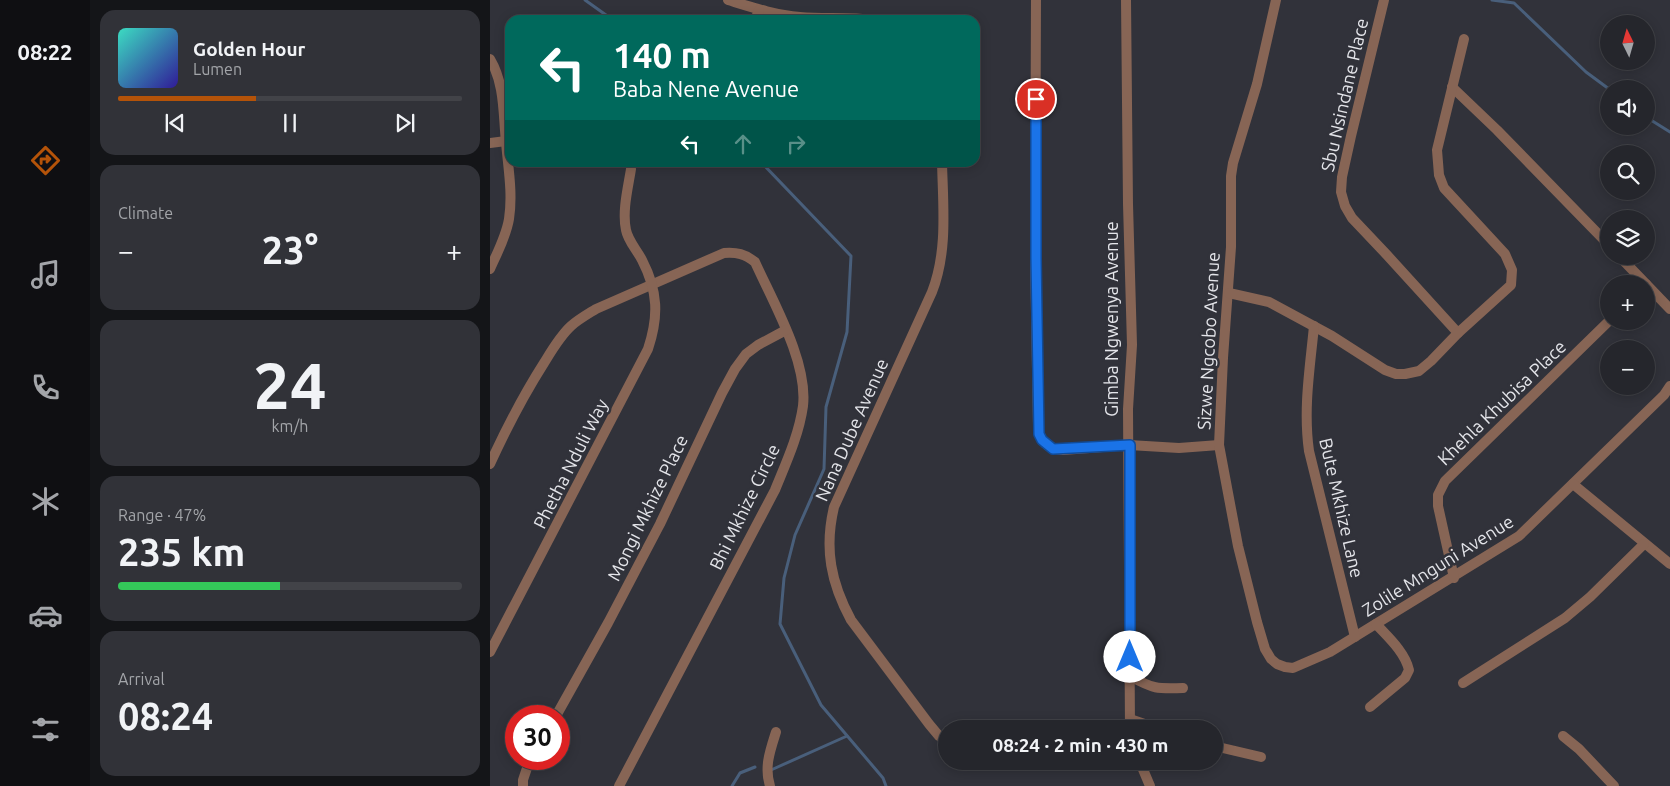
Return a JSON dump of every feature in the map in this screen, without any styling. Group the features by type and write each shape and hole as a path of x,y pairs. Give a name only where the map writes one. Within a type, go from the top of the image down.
{"street":[{"path":"728,0 759,10 786,15"},
{"path":"1036,0 1036,258 1039,434 1042,440 1053,449 1130,445 1179,448 1219,445"},
{"name":"Gimba Ngwenya Avenue","path":"1126,0 1128,204 1132,345 1128,409 1130,445 1130,720"},
{"name":"Sizwe Ngcobo Avenue","path":"1276,0 1257,84 1233,162 1230,192 1231,247 1229,293 1223,358 1219,445 1238,546 1266,649 1271,659 1277,664 1293,668"},
{"name":"Sbu Nsindane Place","path":"1384,0 1342,177 1341,192 1345,206 1352,218 1458,333"},
{"path":"757,15 759,10"},
{"path":"1229,293 1269,302 1314,326 1385,370 1396,374 1405,374 1419,371 1431,361 1458,333 1511,285 1512,270 1506,254 1444,188 1439,175 1437,150 1464,39"},
{"path":"490,59 500,82 505,128"},
{"path":"1452,87 1498,130 1600,236"},
{"path":"490,143 505,141"},
{"path":"490,270 502,243 509,220 511,201 508,167"},
{"name":"Nana Dube Avenue","path":"938,735 851,620 834,582 828,542 834,507 939,275 943,242 942,167"},
{"path":"631,169 626,208 626,230 653,284"},
{"name":"Bhi Mkhize Circle","path":"490,464 516,410 560,338 571,326 596,308 724,253 734,252 746,255 755,262 786,330 803,381 803,405 799,426 775,490 619,786"},
{"path":"1628,265 1637,275"},
{"name":"Phetha Nduli Way","path":"490,652 648,348 653,334 655,315 653,284"},
{"path":"1655,293 1669,306"},
{"name":"Bute Mkhize Lane","path":"1314,326 1306,414 1308,451 1355,637"},
{"name":"Mongi Mkhize Place","path":"562,705 634,574 735,370 746,354 770,337 786,330"},
{"name":"Khehla Khubisa Place","path":"1454,578 1438,506 1438,496 1445,481 1600,330"},
{"name":"Zolile Mnguni Avenue","path":"1293,668 1330,652 1454,578 1519,536 1664,395 1670,386"},
{"path":"1573,484 1670,564"},
{"path":"1463,683 1565,618 1590,597 1644,544"},
{"path":"1370,707 1409,673 1405,660 1376,624"},
{"path":"1130,676 1149,686 1183,688"},
{"path":"770,786 767,766 776,732"},
{"path":"1563,736 1588,758 1614,786"},
{"path":"1223,748 1261,757"},
{"path":"523,786 527,770"},
{"path":"1143,770 1150,786"}],"waterway":[{"path":"585,0 606,15"},
{"path":"1492,0 1514,3 1586,72 1600,82"},
{"path":"1655,123 1670,132"},
{"path":"766,167 851,256 847,332 826,407 824,469 795,535 784,578 780,624 821,705 883,778 886,786"},
{"path":"771,770 847,736"},
{"path":"732,786 740,773 755,767"}],"route":[{"path":"1036,99 1039,434 1047,446 1053,449 1063,450 1130,445 1130,657"}]}
